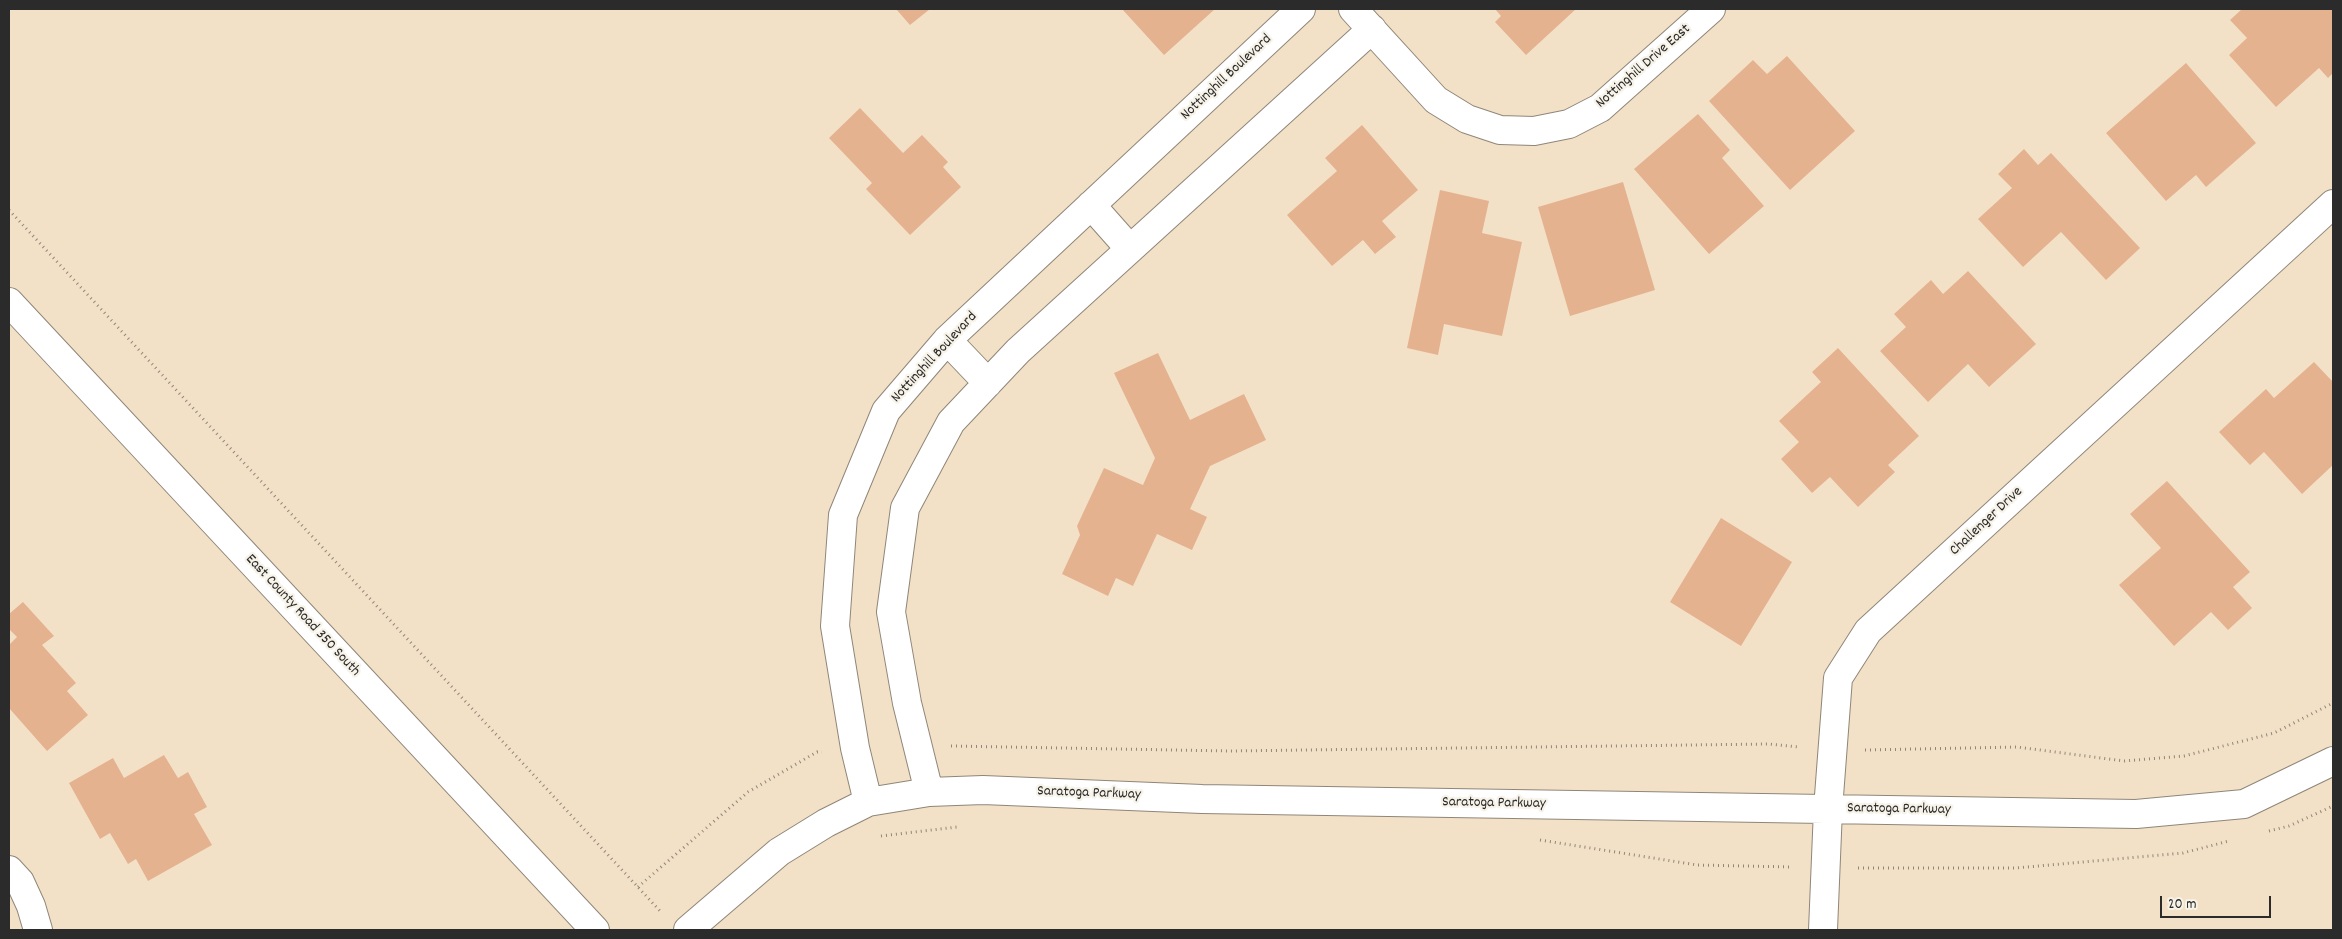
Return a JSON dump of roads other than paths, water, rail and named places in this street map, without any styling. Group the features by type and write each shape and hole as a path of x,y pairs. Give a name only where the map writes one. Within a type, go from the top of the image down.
{"street":[{"name":"Nottinghill Boulevard","path":"868,802 855,748 835,626 843,515 886,411 947,340 1301,9"},
{"name":"Nottinghill Drive East","path":"1353,9 1436,100 1466,119 1500,130 1534,131 1569,124 1600,108 1711,9"},
{"path":"929,792 907,703 891,612 905,508 951,422 1018,351 1372,29"},
{"name":"Challenger Drive","path":"1823,930 1828,809 1838,678 1868,631 2333,204"},
{"path":"1091,205 1130,249"},
{"name":"East County Road 350 South","path":"9,302 595,930"},
{"path":"947,340 988,383"},
{"name":"Saratoga Parkway","path":"676,923 779,852 826,823 868,802 929,792 983,790 1202,799 2146,814 2244,804 2333,761"},
{"path":"9,870 20,882 32,906 38,930"}]}
